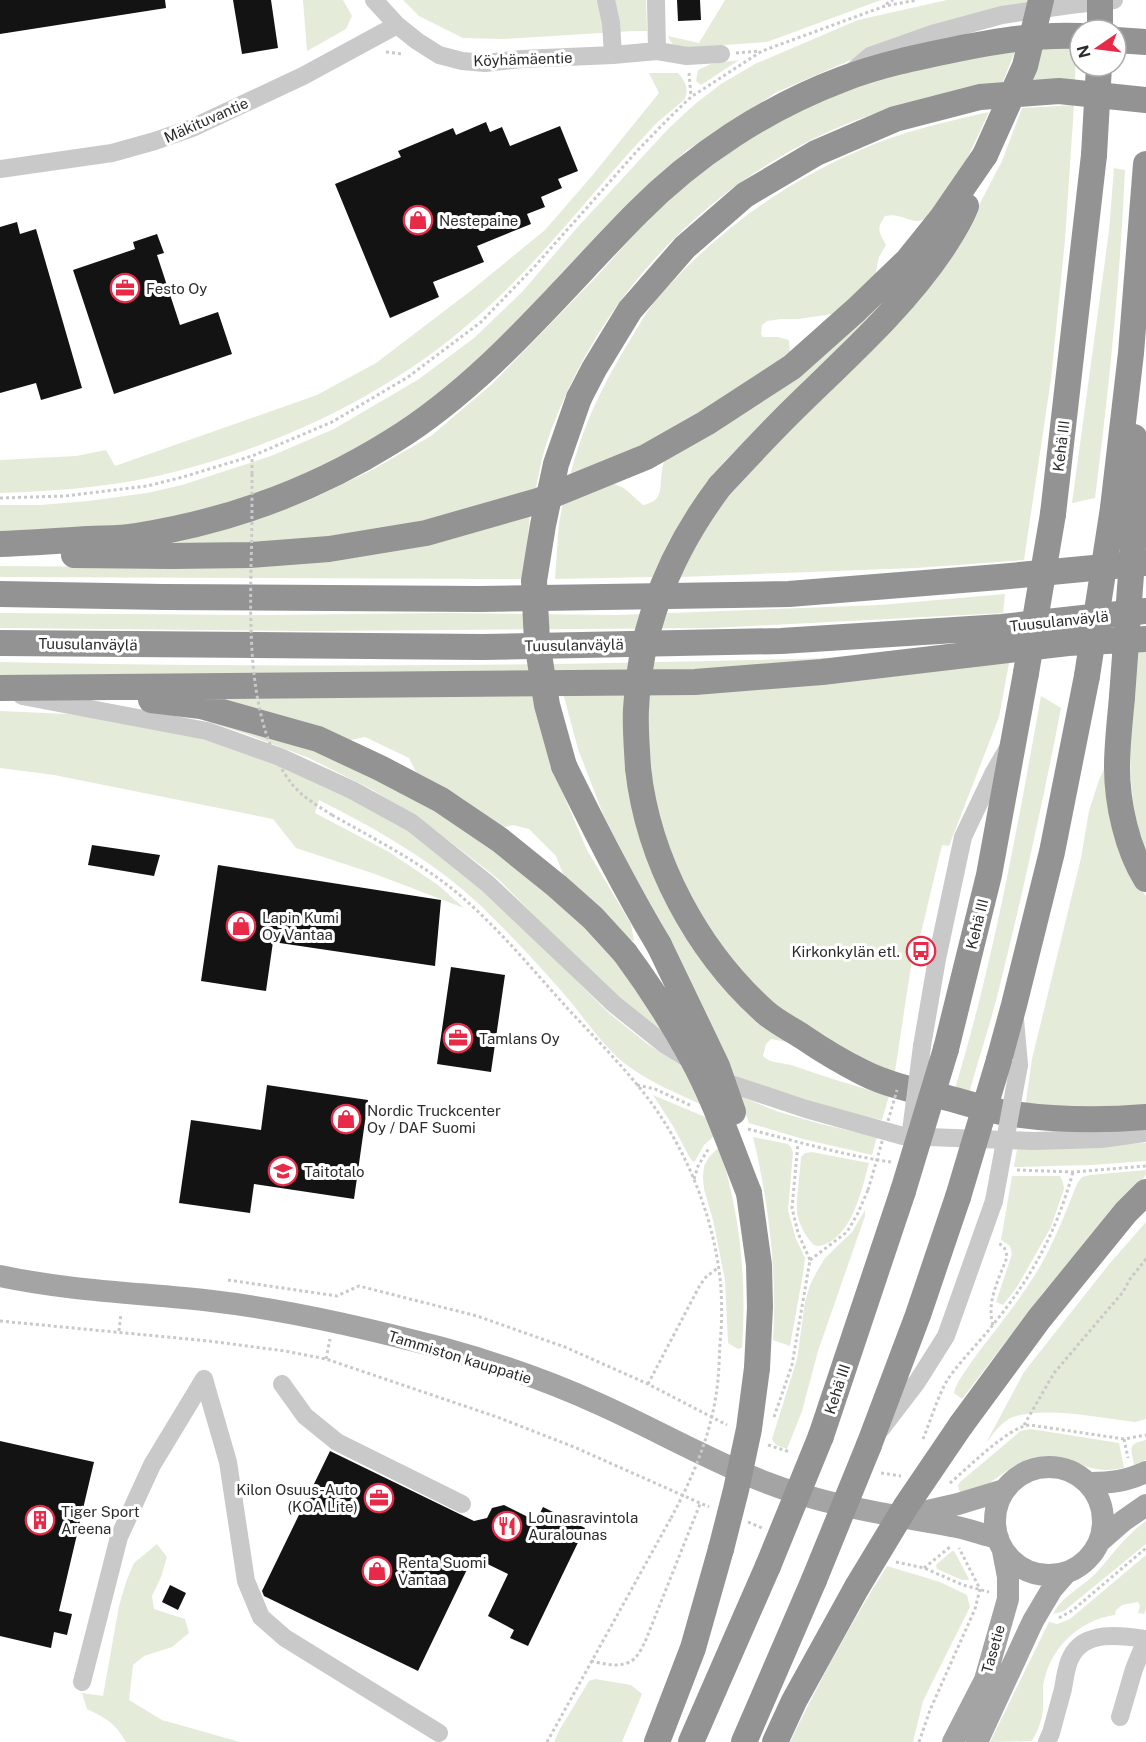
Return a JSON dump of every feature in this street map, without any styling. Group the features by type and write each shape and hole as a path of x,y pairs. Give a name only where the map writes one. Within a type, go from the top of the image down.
{"highway":[{"path":"1041,0 1025,66 984,155 961,220 929,268 898,304 720,486 699,513 683,542 665,579 650,621 640,664 636,710 640,791 660,860 675,893 698,933 734,981 767,1014 812,1044 864,1073 905,1088 1000,1112 1103,1121 1146,1117"},
{"path":"1100,0 1100,18"},
{"path":"0,544 134,536 202,522 267,503 316,483 391,442 441,406 487,367 552,303 638,212 683,171 737,131 796,99 843,78 906,59 1007,39 1068,36"},
{"path":"1128,41 1146,42"},
{"name":"Kehä III","path":"691,1742 768,1566 821,1436 903,1191 934,1047 989,875 1053,514 1094,155 1098,78"},
{"path":"657,1742 693,1648 736,1490 749,1429 757,1368 760,1307 759,1265 737,1122 717,1066 659,945 600,838 564,766 547,705 537,642 534,581 556,464 579,398 630,310 685,247 745,195 816,153 895,119 980,97 1059,91 1146,100"},
{"path":"0,555 250,555 329,549 426,533 538,501 588,482 646,457 696,429 792,367 908,260 941,219 984,155"},
{"path":"1146,164 1131,353 1125,507 1122,697 1117,768 1122,812 1131,846 1146,879"},
{"path":"744,1742 869,1445 1009,1062 1014,1005 1052,852 1087,676 1125,507"},
{"path":"0,594 175,598 467,599 789,594 1146,563"},
{"name":"Tuusulanväylä","path":"0,643 483,647 781,641 1002,627 1146,611"},
{"path":"0,690 695,682 822,672 1068,643 1146,639"},
{"path":"56,688 201,706 318,740 380,768 441,800 500,840 593,918 625,953 660,1001 693,1059 723,1126 749,1193"},
{"path":"775,1742 794,1701 857,1587 906,1506 961,1425 1039,1319 1126,1212 1146,1192"}],"main road":[{"name":"Tammiston kauppatie","path":"0,1275 61,1286 214,1301 289,1312 445,1349 512,1370 598,1403 713,1460 766,1483 819,1500 898,1518 958,1527 1000,1544"},
{"path":"1044,1467 1066,1469 1090,1483 1099,1498 1104,1524 1099,1542 1090,1557 1066,1573 1046,1576 1032,1573 1018,1566 1000,1544 994,1519 997,1504 1004,1490 1028,1471 1044,1467"},
{"path":"1090,1483 1111,1483 1133,1478 1146,1472"},
{"name":"Tammiston kauppatie","path":"898,1518 1004,1490"},
{"path":"1099,1542 1146,1505"},
{"name":"Tasetie","path":"953,1742 985,1680 1008,1599 1008,1577 1000,1544"},
{"name":"Tasetie","path":"977,1742 1039,1612 1052,1589 1066,1573"}],"street":[{"name":"Köyhämäentie","path":"374,0 397,25 417,41 440,55 462,61 485,63 522,59 613,56 657,51 687,56 721,54"},
{"path":"606,0 611,23 613,56"},
{"path":"656,0 657,51"},
{"path":"843,78 870,56 932,34 1002,15 1114,0"},
{"name":"Mäkituvantie","path":"0,169 112,153 192,128 303,76 397,25"},
{"path":"0,690 207,731 280,757 352,790 412,823 488,884 614,1004 664,1044 725,1082 806,1109 903,1136 1034,1141 1146,1133"},
{"path":"869,1445 917,1382 946,1336 994,1201 1009,1062"},
{"path":"82,1682 119,1537 152,1465 204,1379 228,1462 246,1581 261,1617 285,1638 439,1733"},
{"path":"282,1384 305,1416 337,1442 462,1504"},
{"path":"1047,1742 1071,1656 1081,1644 1096,1638 1113,1635 1146,1640 1134,1669 1120,1717"}],"path":[{"path":"885,6 893,0"},
{"path":"0,498 65,496 147,486 252,456 332,422 408,377 481,322 536,265 637,151 692,97 762,51 885,6 917,0"},
{"path":"721,54 762,51"},
{"path":"687,56 692,97"},
{"path":"252,456 250,631 253,668 258,698 272,749 282,770 293,786 311,801 398,853 461,896 489,922 615,1060 649,1100 669,1130 694,1179 719,1267 722,1308 716,1397 690,1483 547,1742"},
{"path":"810,1260 847,1232 858,1213 868,1190 897,1090"},
{"path":"773,1422 792,1365 810,1260 798,1233 792,1208 798,1143"},
{"path":"921,1445 947,1381 1022,1287 1041,1257 1053,1232 1073,1172"},
{"path":"993,1325 990,1303 1007,1257 1002,1245 995,1242"},
{"path":"1024,1425 1054,1373 1123,1292 1146,1259"},
{"path":"648,1384 700,1285 719,1267"},
{"path":"228,1280 337,1296 359,1286 477,1316 564,1347 648,1384 733,1428"},
{"path":"119,1332 121,1313"},
{"path":"0,1321 220,1342 326,1359 498,1417 574,1447 711,1508"},
{"path":"942,1481 950,1483 1010,1433 1024,1425 1124,1439 1146,1435"},
{"path":"765,1444 798,1455"},
{"path":"875,1472 908,1477"},
{"path":"591,1661 608,1665 621,1664 635,1658 645,1642 700,1504"},
{"path":"744,1521 765,1529"},
{"path":"924,1568 956,1542"},
{"path":"1039,1612 1058,1619 1066,1615 1146,1548"},
{"path":"890,1561 924,1568 963,1586 980,1589 1008,1599"},
{"path":"919,1742 930,1710 975,1609 980,1589"}],"green space":[{"path":"303,0 343,0 352,16 346,29 307,51"},
{"path":"403,0 646,0 647,31 504,39 463,38 419,16"},
{"path":"725,0 881,0 767,42 681,48 672,44 668,36 699,43"},
{"path":"947,0 1031,0 1030,4 876,49 777,92 687,150 442,396 376,439 272,491 188,514 135,524 0,535 0,505 40,505 147,493 182,485 271,456 334,429 419,379 474,338 523,291 575,230 668,129 721,84 755,64 858,20"},
{"path":"1068,47 1068,78 1075,78 1075,81 1031,81 1041,48"},
{"path":"1016,49 1002,84 902,106 844,125 792,150 744,180 699,215 659,254 623,297 592,344 566,394 545,448 535,492 478,510 378,529 288,542 129,548 243,523 312,499 372,470 431,436 492,384 597,276 648,219 687,184 752,136 809,105 863,84 909,70"},
{"path":"739,60 701,85 696,81 698,70 711,64"},
{"path":"649,73 678,73 686,85 685,99 651,129 511,285 453,337 415,365 332,414 289,434 199,465 115,484 0,493 0,460 76,456 106,450 115,466 317,395 376,363 468,293 545,230 659,93"},
{"path":"1074,105 1065,240 1051,379 1024,560 916,568 680,577 690,550 738,482 869,353 964,234 1002,161 1022,108"},
{"path":"989,112 966,161 931,217 916,221 898,216 885,216 880,224 880,230 886,245 879,257 874,281 839,313 767,321 762,325 763,337 789,340 790,352 774,366 672,432 569,480 595,405 612,370 655,301 699,255 748,214 829,164 906,133"},
{"path":"1114,168 1125,170 1123,211 1105,416 1095,498 1072,503 1109,231"},
{"path":"903,277 900,288 725,461 685,516 653,577 555,579 559,523 563,503 612,483 624,488 643,505 656,500 659,495 664,463 671,452"},
{"path":"530,514 524,579 0,577 0,566 131,567"},
{"path":"1005,594 1003,613 713,628 311,631 0,628 0,613 617,615 880,605"},
{"path":"1135,650 1146,650 1146,852 1134,807 1130,768"},
{"path":"827,658 824,664 780,668 302,676 0,675 0,662 414,665"},
{"path":"1010,658 999,717 949,846 942,845 919,941 913,953 894,1078 792,1022 752,985 719,945 691,901 659,825 647,752 649,692"},
{"path":"563,693 626,693 630,793 760,1022 787,1042 771,1039 766,1044 763,1056 773,1062 790,1065 889,1096 882,1120 837,1111 733,1075 603,814 578,749"},
{"path":"533,694 558,782 587,850 631,924 634,941 628,940 565,879 556,856 529,829 513,825 501,828 463,799 416,772 409,758 365,737 346,741 185,695"},
{"path":"1041,696 1061,708 1032,849 992,1017 968,1098 953,1095 992,947"},
{"path":"0,711 68,714 173,729 267,760 353,798 410,832 511,913 610,1014 649,1045 689,1071 704,1106 646,1078 628,1066 604,1044 537,964 479,904 423,859 361,822 319,800 315,813 389,852 438,885 464,908 375,874 296,848 273,819 54,775 0,768"},
{"path":"197,718 297,744 377,777 457,822 584,921 626,971 671,1039 624,1006 497,878 426,823 371,789 309,758"},
{"path":"1108,760 1136,883 1146,896 1146,1110 1025,1108 1032,1059 1081,858 1089,811"},
{"path":"653,1095 710,1119 715,1135 704,1145 695,1161 693,1162 690,1158"},
{"path":"740,1096 776,1111 877,1137 872,1155 803,1139 749,1123"},
{"path":"753,1137 788,1144 793,1153 788,1210 796,1239 805,1258 790,1346 773,1340 774,1289 771,1238"},
{"path":"1146,1143 1146,1161 1014,1167 1017,1149"},
{"path":"719,1147 732,1196 740,1246 743,1323 742,1348 738,1349 728,1343 725,1280 704,1189 704,1166"},
{"path":"812,1152 869,1163 859,1198 848,1222 833,1240 819,1246 813,1244 806,1236 797,1213 801,1157 805,1153"},
{"path":"1146,1170 1146,1175 1043,1293 962,1399 954,1393 972,1361 1035,1275 1049,1250 1082,1177"},
{"path":"1012,1176 1060,1176 1064,1189 1051,1227 1017,1287 1003,1305 996,1302 1012,1254 1010,1246 1001,1240"},
{"path":"865,1210 865,1216 818,1351 802,1411 787,1449 776,1445 772,1439 797,1359 805,1302 810,1285 825,1258 852,1232"},
{"path":"1146,1222 1146,1419 1135,1422 1073,1414 1026,1414 1005,1421 986,1443 1024,1372 1110,1263"},
{"path":"1031,1429 1119,1443 1124,1468 1099,1470 1059,1457 1037,1457 1020,1462 980,1489 961,1497 958,1485 960,1482 1020,1431"},
{"path":"1146,1440 1146,1460 1134,1465 1133,1445"},
{"path":"1146,1521 1146,1544 1064,1611 1053,1614 1062,1601 1091,1578 1126,1539"},
{"path":"157,1544 167,1557 152,1596 154,1609 185,1619 189,1633 172,1647 144,1656 133,1665 129,1700 162,1720 240,1742 126,1742 110,1722 87,1709 82,1693 103,1696 119,1606 134,1563"},
{"path":"952,1551 968,1580 962,1580 937,1569 936,1565"},
{"path":"1146,1555 1146,1609 1144,1614 1138,1613 1140,1606 1138,1602 1122,1605 1116,1610 1115,1615 1101,1618 1077,1630 1058,1649 1046,1673 1043,1687 1043,1711 1032,1741 990,1742 1049,1622 1057,1624 1070,1619"},
{"path":"887,1566 940,1582 967,1595 970,1607 923,1701 913,1742 790,1742 836,1653"},
{"path":"595,1679 631,1685 642,1694 622,1742 554,1742 589,1681"}],"building":[{"path":"0,0 165,0 166,8 0,34"},
{"path":"233,0 271,0 278,48 242,54"},
{"path":"677,0 700,0 701,20 678,21"},
{"path":"486,122 490,132 502,127 510,146 560,126 578,171 558,179 562,188 541,197 545,207 527,214 531,224 477,246 484,262 433,282 439,297 390,318 335,184 401,157 398,151 453,128 456,135"},
{"path":"17,222 20,234 36,229 82,388 41,400 36,383 0,393 0,227"},
{"path":"157,234 164,253 157,255 180,325 218,312 232,354 114,394 73,270 135,249 133,242"},
{"path":"92,845 160,855 154,876 88,865"},
{"path":"218,865 441,900 435,966 273,942 266,991 201,981"},
{"path":"451,967 505,975 491,1072 437,1064"},
{"path":"267,1085 368,1100 354,1199 254,1184 250,1213 179,1203 191,1120 261,1130"},
{"name":"Tiger Sport Areena","path":"0,1441 94,1462 59,1611 72,1614 67,1635 54,1632 51,1648 0,1636"},
{"path":"330,1451 474,1521 487,1518 492,1508 504,1505 536,1521 543,1507 585,1528 528,1646 510,1638 514,1630 488,1616 508,1574 473,1557 418,1671 264,1596 262,1591"},
{"path":"170,1585 186,1593 178,1610 162,1602"}],"place":[{"name":"Nestepaine","path":"418,220"},
{"name":"Festo Oy","path":"125,288"},
{"name":"Lapin Kumi Oy Vantaa","path":"241,926"},
{"name":"Kirkonkylän etl.","path":"921,951"},
{"name":"Tamlans Oy","path":"458,1038"},
{"name":"Nordic Truckcenter Oy / DAF Suomi","path":"346,1119"},
{"name":"Taitotalo","path":"283,1171"},
{"name":"Kilon Osuus-Auto (KOA Lite)","path":"379,1498"},
{"name":"Tiger Sport Areena","path":"40,1520"},
{"name":"Lounasravintola Auralounas","path":"507,1526"},
{"name":"Renta Suomi Vantaa","path":"377,1571"}]}
